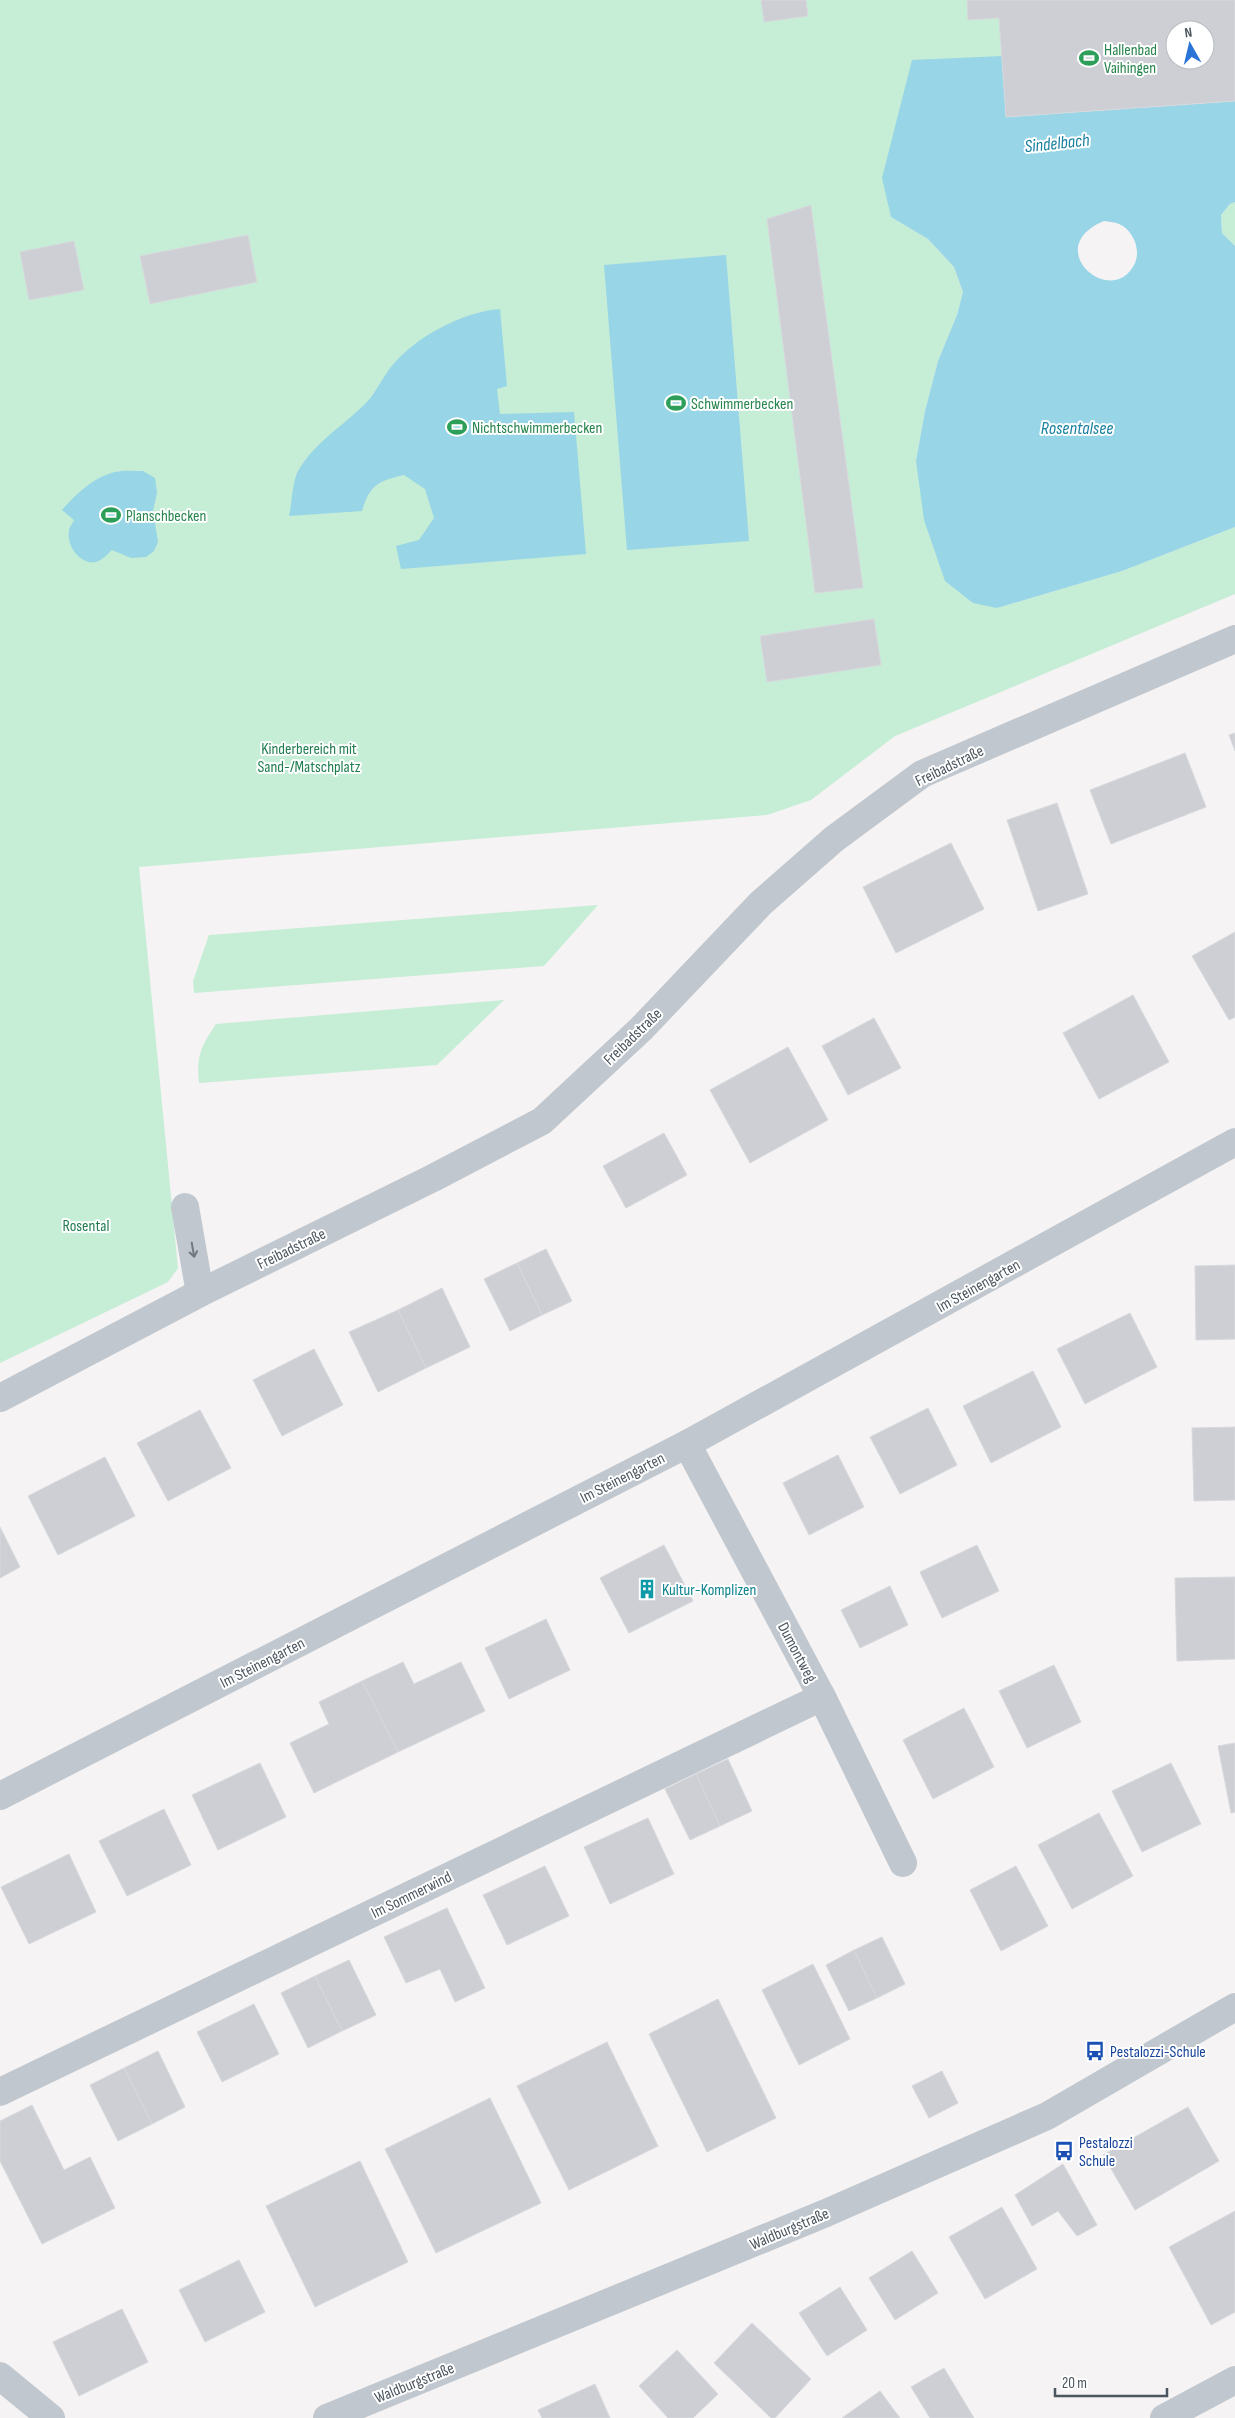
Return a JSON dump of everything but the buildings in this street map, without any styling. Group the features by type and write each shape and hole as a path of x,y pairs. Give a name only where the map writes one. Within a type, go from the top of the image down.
{"street":[{"name":"Freibadstraße","path":"0,1398 200,1293 433,1178 542,1121 641,1029 761,904 834,840 922,774 1235,639"},
{"name":"Im Steinengarten","path":"0,1796 687,1444 1235,1142"},
{"path":"185,1207 200,1293"},
{"name":"Dumontweg","path":"687,1444 822,1697 903,1863"},
{"name":"Im Sommerwind","path":"0,2092 822,1697"},
{"name":"Waldburgstraße","path":"328,2418 826,2213 1047,2116 1235,2006"},
{"path":"0,2376 51,2418"},
{"path":"1164,2418 1235,2380"}],"green space":[{"path":"0,0 1235,0 1235,101 1006,117 891,217 928,239 954,267 963,292 957,315 938,361 925,411 916,461 997,608 1122,571 1235,527 1235,594 895,736 811,800 767,815 139,867 178,1268 168,1282 0,1363"},
{"path":"1235,202 1235,246 1222,233 1221,215 1230,204"},
{"path":"598,905 544,966 194,993 193,981 209,935"},
{"path":"504,1000 437,1065 199,1083 199,1058 216,1024"}],"water":[{"name":"Rosentalsee","path":"1003,56 1007,117 1235,101 1235,202 1230,204 1221,215 1222,233 1235,246 1235,527 1122,571 997,608 973,603 945,581 924,520 916,461 925,411 938,361 957,315 963,292 954,267 928,239 891,217 882,178 912,60","holes":["1104,221 1114,222 1124,227 1132,235 1137,252 1135,263 1125,276 1112,280 1098,278 1087,270 1079,259 1078,246 1086,233"]},
{"name":"Schwimmerbecken","path":"726,255 749,541 627,550 604,265"},
{"name":"Nichtschwimmerbecken","path":"500,309 507,386 497,389 500,414 574,412 586,554 401,569 396,546 419,540 434,518 425,489 404,475 388,479 372,489 362,511 289,516 296,476 305,461 320,443 365,404 401,356 426,336 440,328 470,315"},
{"name":"Planschbecken","path":"118,471 143,471 155,478 157,493 153,511 158,542 154,551 146,557 131,558 112,550 96,562 90,562 80,557 72,548 69,536 74,520 62,510 79,492 107,474"}],"place":[{"name":"Hallenbad Vaihingen","path":"1089,58"},
{"name":"Schwimmerbecken","path":"676,403"},
{"name":"Nichtschwimmerbecken","path":"457,427"},
{"name":"Planschbecken","path":"111,515"},
{"name":"Kultur-Komplizen","path":"647,1589"},
{"name":"Pestalozzi-Schule","path":"1095,2051"},
{"name":"Pestalozzi Schule","path":"1064,2151"}],"water label":[{"name":"Sindelbach","path":"1057,143"}],"park label":[{"name":"Kinderbereich mit Sand-/Matschplatz","path":"309,757"},
{"name":"Rosental","path":"86,1225"}]}
